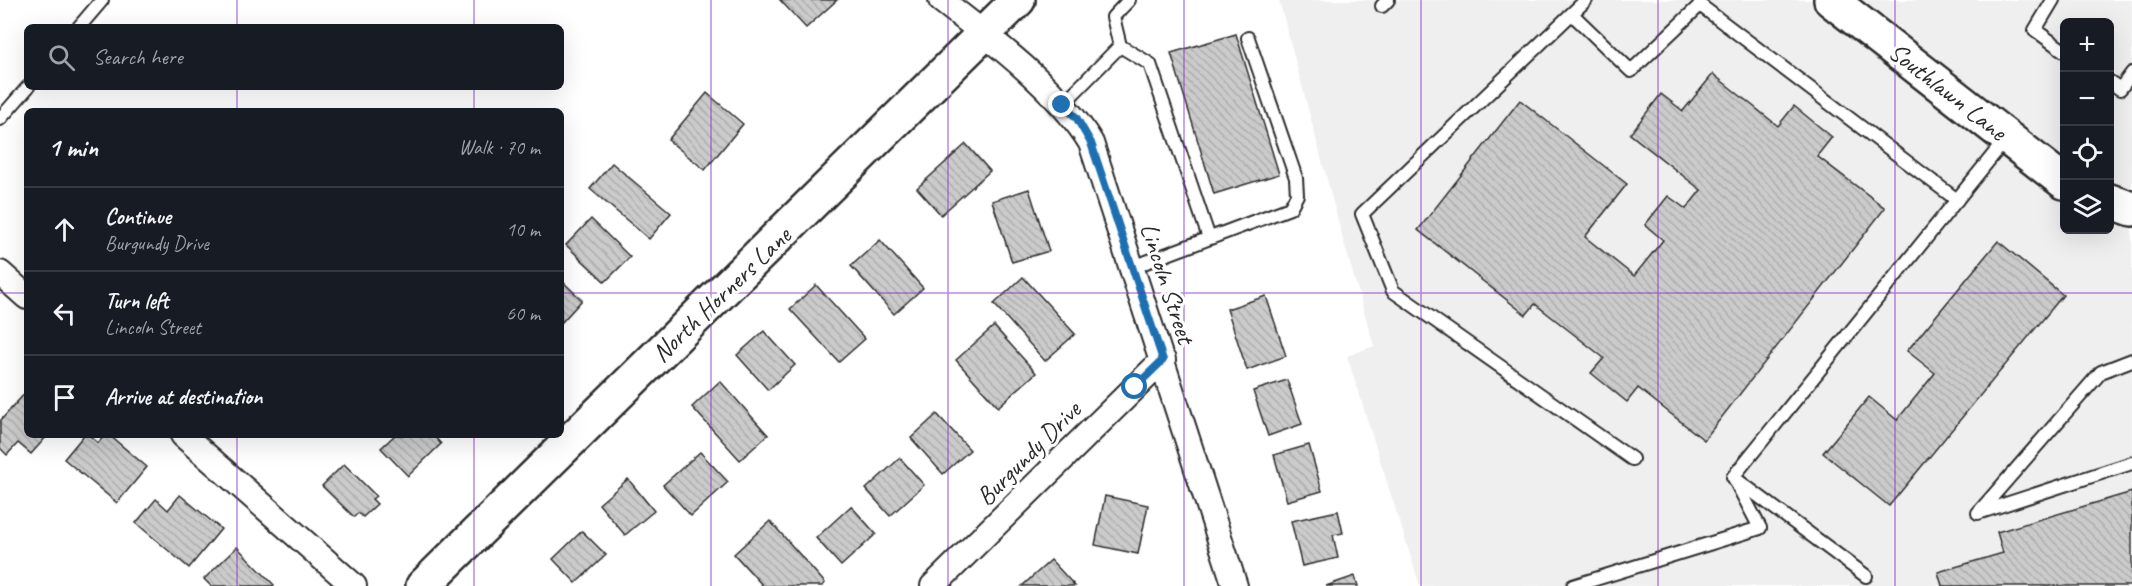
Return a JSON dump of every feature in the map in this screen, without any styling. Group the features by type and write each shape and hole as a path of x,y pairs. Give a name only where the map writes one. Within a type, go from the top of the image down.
{"street":[{"name":"Lincoln Street","path":"941,0 986,34 1076,117 1091,143 1235,586"},
{"name":"North Horners Lane","path":"423,586 1018,0"},
{"name":"Southlawn Lane","path":"1831,0 2061,180"},
{"path":"2114,203 2132,209"},
{"path":"0,273 24,294"},
{"name":"Burgundy Drive","path":"933,586 1163,360"},
{"path":"186,438 354,586"}],"lane":[{"path":"82,24 102,0"},
{"path":"1129,0 1113,17 1119,46 1150,64 1209,238"},
{"path":"1586,0 1362,214 1393,291 1632,459"},
{"path":"2052,0 2035,30 2060,48"},
{"path":"1572,14 1631,71 1700,5 1957,200"},
{"path":"1133,267 1290,208 1297,195 1296,178 1248,38"},
{"path":"1062,105 1119,46"},
{"path":"2114,85 2120,89 2132,73"},
{"path":"0,119 25,90"},
{"path":"1733,477 2007,138"},
{"path":"2132,360 2101,372 1978,513 2132,463"},
{"path":"1733,477 1866,576"},
{"path":"1573,586 1760,528 1733,477"}],"shaded area":[{"path":"1279,0 2132,0 2132,586 1420,586 1347,356 1374,346"}],"building":[{"path":"780,0 837,0 806,28"},
{"path":"1236,34 1279,174 1214,194 1171,53"},
{"path":"1713,74 1778,126 1794,106 1832,137 1817,156 1885,208 1704,440 1638,388 1627,402 1591,373 1604,358 1535,304 1526,315 1418,230 1520,100 1627,184 1585,237 1634,276 1663,240 1645,225 1668,196 1686,209 1701,190 1630,134 1661,94 1683,111"},
{"path":"707,93 743,124 705,170 668,140"},
{"path":"966,144 990,171 941,215 917,188"},
{"path":"612,163 671,213 649,239 590,189"},
{"path":"1029,189 1049,251 1012,262 992,201"},
{"path":"591,219 630,257 605,282 566,245"},
{"path":"880,240 923,288 894,314 851,266"},
{"path":"1998,241 2063,295 1889,506 1823,453 1869,397 1897,420 1935,373 1907,351"},
{"path":"1023,277 1075,334 1045,361 994,304"},
{"path":"564,283 582,300 564,320"},
{"path":"816,285 865,339 839,362 790,309"},
{"path":"1266,296 1286,356 1247,370 1227,309"},
{"path":"994,326 1036,373 998,407 956,360"},
{"path":"764,331 795,365 768,390 737,355"},
{"path":"1287,380 1302,424 1268,436 1253,391"},
{"path":"720,381 768,435 740,460 692,407"},
{"path":"24,394 24,438 45,438 31,454 18,443 7,455 0,448 0,421"},
{"path":"937,414 970,450 943,474 911,438"},
{"path":"82,438 92,438 98,443 102,438 113,438 147,467 117,503 64,459"},
{"path":"392,438 436,438 441,444 408,476 381,448"},
{"path":"1309,445 1322,491 1287,501 1274,455"},
{"path":"700,452 728,482 691,516 663,485"},
{"path":"900,458 924,485 890,516 866,489"},
{"path":"344,464 376,496 372,499 377,504 363,517 358,513 354,517 322,486"},
{"path":"628,479 654,511 625,535 599,504"},
{"path":"2132,492 2132,586 1942,586 1938,572 2003,553 1997,532"},
{"path":"180,495 221,529 189,568 136,523 156,499 168,510"},
{"path":"1105,496 1148,505 1138,554 1095,545"},
{"path":"851,506 876,534 841,566 816,538"},
{"path":"1338,511 1343,533 1333,535 1338,558 1302,566 1291,521"},
{"path":"770,521 825,583 822,586 763,586 734,554"},
{"path":"582,531 606,555 576,583 553,559"},
{"path":"237,547 273,586 211,586 204,579"},
{"path":"1051,560 1075,586 1022,586"},
{"path":"1355,576 1358,586 1326,586"}],"route":[{"path":"1062,105 1076,117 1091,143 1163,360 1135,387"}]}
